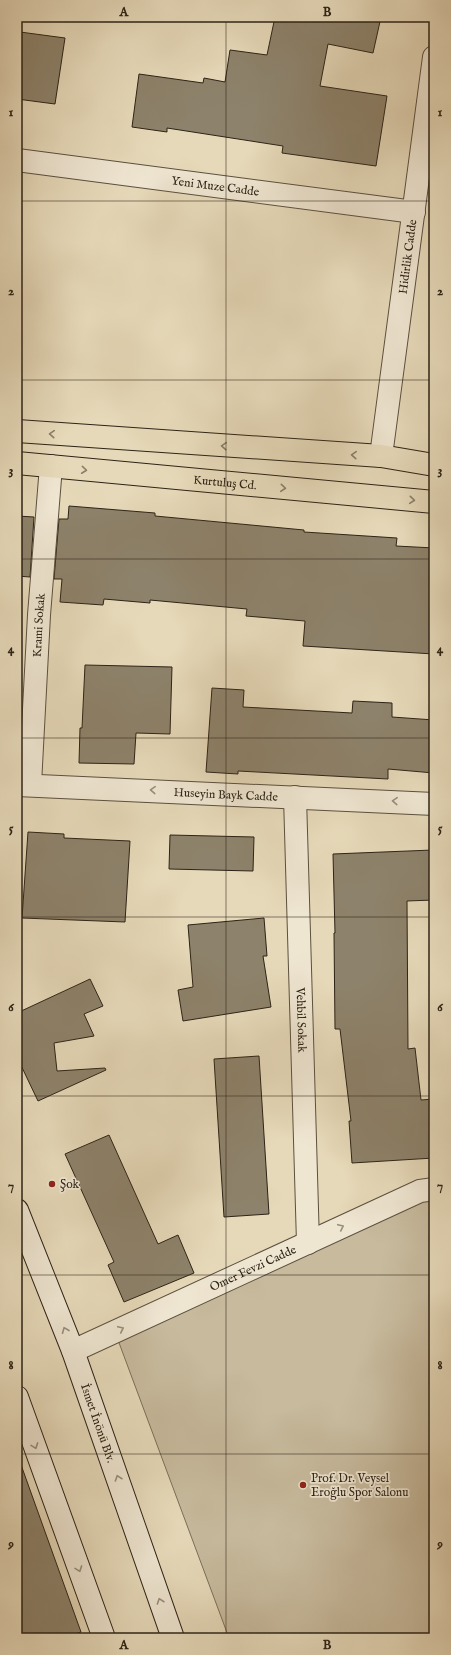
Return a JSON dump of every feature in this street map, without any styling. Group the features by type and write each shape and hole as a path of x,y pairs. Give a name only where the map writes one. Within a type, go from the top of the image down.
{"main road":[{"path":"17,431 381,456 434,465"},
{"name":"Kurtuluş Cd.","path":"17,463 434,502"}],"street":[{"name":"Hidirlik Cadde","path":"381,456 421,202 434,57"},
{"name":"Yeni Muze Cadde","path":"17,160 421,202"},
{"name":"Krami Sokak","path":"24,784 51,466"},
{"name":"Huseyin Bayk Cadde","path":"24,784 434,804"},
{"name":"Vehbil Sokak","path":"295,797 308,1243"},
{"name":"Omer Fevzi Cadde","path":"73,1351 420,1191 434,1189"},
{"name":"İsmet İnönü Blv.","path":"17,1210 73,1351 173,1638"},
{"path":"17,1396 104,1638"}],"shaded area":[{"name":"Prof. Dr. Veysel Eroğlu Spor Salonu","path":"434,1189 434,1638 229,1638 115,1332"}],"building":[{"path":"275,17 381,17 373,53 328,44 320,86 387,96 376,166 282,153 283,146 167,128 167,132 132,127 139,74 203,83 204,78 225,82 230,50 267,55"},
{"path":"20,32 65,38 55,104 17,99 17,53"},
{"path":"69,506 155,513 155,516 304,530 304,532 397,538 396,546 434,548 434,654 303,646 305,621 246,616 247,609 150,600 150,603 104,599 103,605 60,602 62,579 54,579 59,519 68,519"},
{"path":"17,516 34,517 30,577 17,576"},
{"path":"85,665 172,667 170,734 136,733 134,764 79,763"},
{"path":"212,688 244,690 243,707 352,713 353,701 392,703 392,717 434,720 434,773 388,769 388,779 238,771 238,774 206,772"},
{"path":"28,832 64,834 64,838 130,841 125,922 22,918"},
{"path":"170,835 254,837 253,871 169,869"},
{"path":"433,850 434,900 407,901 408,1049 415,1048 421,1100 434,1099 434,1158 352,1163 349,1121 351,1121 340,1029 335,1029 333,854"},
{"path":"264,918 267,956 263,956 271,1007 183,1021 178,990 193,987 188,925"},
{"path":"90,979 103,1006 84,1014 94,1036 54,1043 57,1071 105,1068 106,1070 38,1101 17,1057 17,1013"},
{"path":"259,1056 269,1214 224,1217 214,1059"},
{"path":"109,1135 158,1244 178,1235 194,1273 124,1302 108,1265 114,1262 65,1154"},
{"path":"20,1462 81,1632 63,1638 17,1638 17,1463"}],"place":[{"name":"Şok","path":"52,1184"},
{"name":"Prof. Dr. Veysel Eroğlu Spor Salonu","path":"303,1485"}]}
